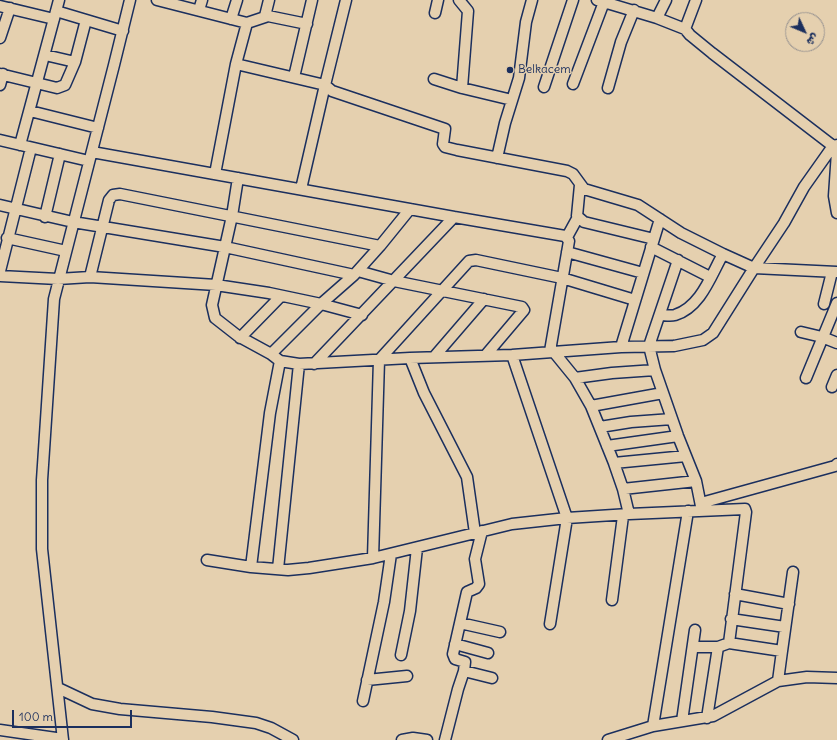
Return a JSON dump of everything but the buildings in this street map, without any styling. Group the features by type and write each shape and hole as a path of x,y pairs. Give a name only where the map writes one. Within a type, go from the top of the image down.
{"street":[{"path":"20,145 59,0"},
{"path":"0,730 63,740 42,549 42,499 54,299 130,0"},
{"path":"157,0 201,5 232,19 246,23 265,16 306,24"},
{"path":"232,19 236,0"},
{"path":"265,16 270,0"},
{"path":"294,78 312,0"},
{"path":"301,190 346,0"},
{"path":"435,13 438,0"},
{"path":"459,0 468,12 462,88"},
{"path":"497,158 519,78 526,22 532,0"},
{"path":"544,87 573,0"},
{"path":"658,18 666,0"},
{"path":"685,29 696,0"},
{"path":"573,84 600,1 633,7 685,29 690,35 718,58 836,148"},
{"path":"0,38 5,7 86,20 122,31"},
{"path":"608,88 633,7"},
{"path":"0,86 1,74 57,88 65,85 75,62 86,20"},
{"path":"215,174 236,64 246,23"},
{"path":"45,55 75,62"},
{"path":"236,64 325,85 332,92 445,129 443,144 445,147 567,171 573,174 584,189 638,205 681,233 754,268 834,272 824,304"},
{"path":"434,79 462,88 512,100"},
{"path":"30,111 98,128"},
{"path":"0,140 60,154 215,174 567,237"},
{"path":"0,271 14,209 31,148"},
{"path":"836,148 836,187 834,196 836,210"},
{"path":"238,178 232,216 212,305 215,318 240,338 271,354 280,361 299,364 410,358 512,355 621,347 674,346 703,340 709,337 784,223 815,170 836,148"},
{"path":"45,217 60,154"},
{"path":"551,351 569,241 567,237 578,218 580,185"},
{"path":"90,277 109,200 113,195 120,194 380,246"},
{"path":"0,205 45,217 102,228 225,247 394,282 522,306 524,310 485,356"},
{"path":"271,354 321,304 356,273 410,209"},
{"path":"314,364 394,282 454,217"},
{"path":"578,218 584,222 652,243 678,260 710,277"},
{"path":"621,347 660,219"},
{"path":"8,238 66,251"},
{"path":"567,252 643,273"},
{"path":"660,316 675,315 689,308 697,300 723,254"},
{"path":"373,558 379,360 469,262 476,260 562,278 635,300"},
{"path":"678,260 649,346 655,370 696,482 702,507"},
{"path":"0,276 58,279 90,277 216,285 321,304 362,315"},
{"path":"240,338 281,296"},
{"path":"434,357 484,299"},
{"path":"806,378 837,303"},
{"path":"801,332 822,337 837,343"},
{"path":"551,351 575,378 591,406 623,489 626,515 612,600"},
{"path":"512,355 567,518 550,624"},
{"path":"410,358 424,393 467,477 478,532 475,559 478,584 476,588 467,592 455,644 453,654 454,657 465,662 464,671 445,740"},
{"path":"251,567 270,413 280,361"},
{"path":"278,569 299,364"},
{"path":"575,378 612,373 655,370"},
{"path":"832,387 837,375"},
{"path":"591,406 663,392"},
{"path":"600,427 631,422 672,419"},
{"path":"606,446 678,436"},
{"path":"614,463 686,456"},
{"path":"207,560 251,567 278,569 309,568 373,558 512,524 567,518 688,511 835,466 837,464"},
{"path":"623,489 696,482"},
{"path":"702,507 744,509 746,511 729,643"},
{"path":"653,726 688,511"},
{"path":"401,655 410,611 416,548"},
{"path":"363,700 384,602 391,554"},
{"path":"778,682 793,572"},
{"path":"735,594 789,604"},
{"path":"732,619 785,627"},
{"path":"460,623 500,632"},
{"path":"682,721 695,630"},
{"path":"693,646 718,647 729,643 782,651"},
{"path":"455,644 488,653"},
{"path":"708,718 718,647"},
{"path":"464,671 492,678"},
{"path":"367,680 407,676"},
{"path":"608,740 653,726 714,716 778,682 807,677 837,678"},
{"path":"58,688 92,704 120,709 212,717 256,723 271,728 293,740"},
{"path":"402,740 413,738 427,740"}],"place":[{"name":"Belkacem","path":"510,70"}]}
